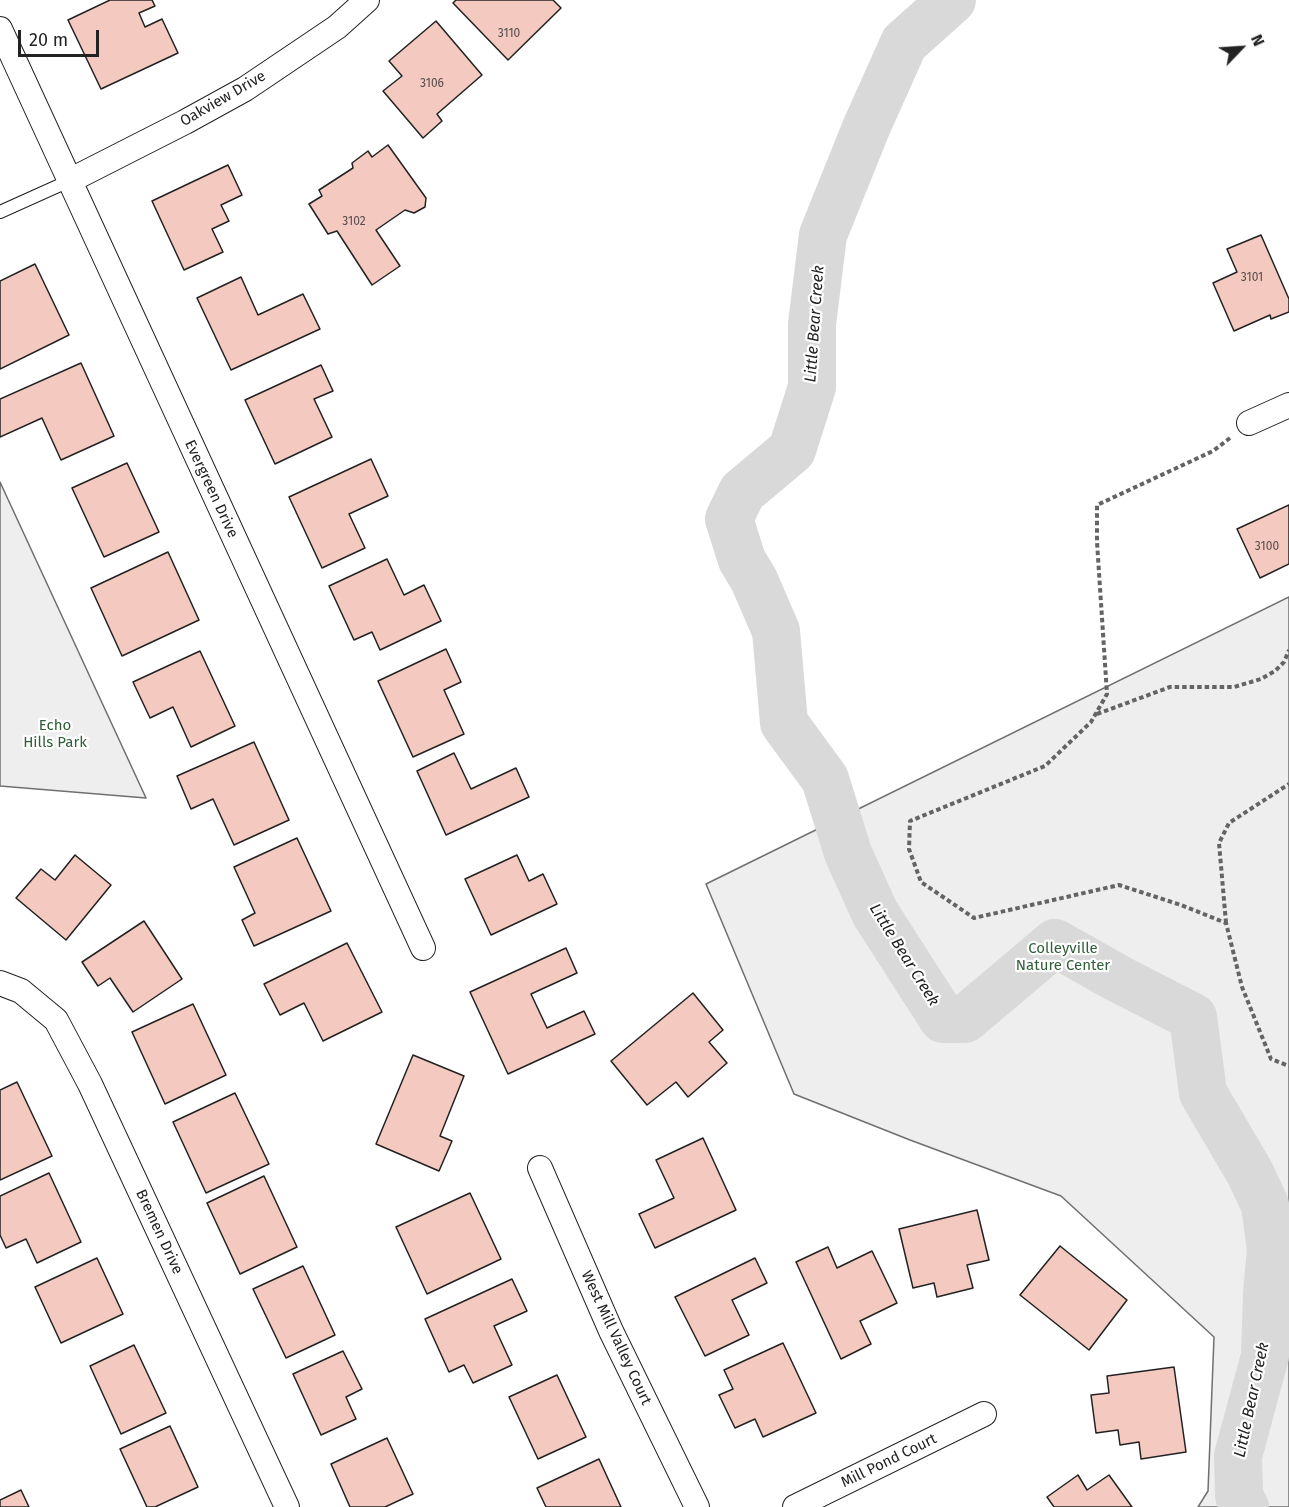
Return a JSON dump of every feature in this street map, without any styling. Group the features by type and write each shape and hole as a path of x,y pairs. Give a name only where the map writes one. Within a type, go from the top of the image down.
{"street":[{"name":"Oakview Drive","path":"69,181 245,89 337,27 367,0"},
{"name":"Evergreen Drive","path":"0,29 423,948"},
{"path":"1249,423 1289,405"},
{"name":"Bremen Drive","path":"0,983 21,991 56,1020 90,1084 287,1507"},
{"name":"West Mill Valley Court","path":"540,1168 611,1331 697,1507"},
{"name":"Mill Pond Court","path":"795,1507 984,1414"}],"lane":[{"path":"0,212 69,181"}],"path":[{"path":"1226,923 1181,904 1119,885 974,918 921,882 909,849 910,821 1045,766 1091,722 1107,694 1097,542 1097,505 1213,451 1249,423"},
{"path":"1095,715 1170,687 1234,687 1261,679 1275,671 1284,662 1289,650"},
{"path":"1289,784 1229,823 1219,843 1226,923 1242,987 1271,1059 1289,1066"}],"green space":[{"name":"Echo Hills Park","path":"0,482 146,798 0,786"},
{"name":"Colleyville Nature Center","path":"1289,597 1289,1507 1198,1507 1208,1491 1214,1337 1061,1196 794,1094 706,884"}],"building":[{"path":"110,0 152,0 155,6 139,13 145,27 162,19 178,53 101,89 68,20"},
{"path":"456,0 553,0 561,8 508,60 453,3"},
{"path":"436,21 482,75 437,114 442,121 423,138 383,91 402,76 389,61"},
{"path":"388,145 426,198 425,207 414,213 405,210 376,230 400,266 372,285 337,231 328,234 309,204 322,196 319,190 353,168 352,163 368,151 372,157"},
{"path":"228,165 242,195 221,205 229,221 212,229 223,252 184,270 152,201"},
{"path":"1261,235 1289,299 1289,312 1271,319 1270,315 1234,331 1213,283 1237,272 1227,249"},
{"path":"35,264 69,335 0,369 0,281"},
{"path":"241,277 258,315 303,294 320,329 231,370 197,298"},
{"path":"81,363 114,436 61,460 42,418 0,437 0,399"},
{"path":"321,365 333,391 314,399 332,437 275,464 245,400"},
{"path":"371,459 388,496 349,514 365,548 322,568 289,497"},
{"path":"127,463 159,532 104,557 72,488"},
{"path":"1289,505 1289,564 1260,578 1237,529"},
{"path":"168,552 199,620 122,656 91,588"},
{"path":"387,559 404,595 424,585 441,621 380,650 372,632 354,640 329,586"},
{"path":"446,649 461,682 444,690 464,734 413,757 378,681"},
{"path":"200,651 235,726 191,747 173,707 150,718 133,682"},
{"path":"254,742 289,820 234,845 213,799 191,809 177,776"},
{"path":"454,753 471,789 516,768 529,797 446,835 417,771"},
{"path":"297,838 331,911 254,946 242,920 255,913 234,867"},
{"path":"75,855 111,885 66,940 16,898 41,869 55,880"},
{"path":"517,855 529,881 543,874 557,904 491,935 465,879"},
{"path":"144,921 182,979 133,1012 110,978 98,986 82,962"},
{"path":"347,943 382,1012 323,1041 304,1003 280,1015 264,984"},
{"path":"566,948 577,973 531,994 547,1028 584,1011 595,1034 508,1074 470,992"},
{"path":"693,993 723,1030 709,1042 727,1063 688,1097 676,1082 647,1105 611,1061"},
{"path":"193,1004 226,1075 165,1104 132,1032"},
{"path":"413,1055 464,1076 440,1136 452,1141 439,1171 376,1144"},
{"path":"17,1082 52,1156 0,1180 0,1090"},
{"path":"235,1093 269,1164 206,1193 173,1122"},
{"path":"703,1138 736,1210 655,1248 639,1214 674,1198 656,1160"},
{"path":"49,1173 81,1242 37,1263 26,1239 6,1248 0,1235 0,1196"},
{"path":"264,1176 297,1247 240,1274 207,1203"},
{"path":"470,1193 501,1259 427,1294 396,1227"},
{"path":"977,1210 989,1260 967,1265 973,1288 937,1297 934,1283 913,1288 899,1229"},
{"path":"1060,1246 1127,1300 1089,1350 1020,1295"},
{"path":"828,1247 837,1268 872,1251 897,1303 860,1321 871,1344 841,1359 796,1262"},
{"path":"97,1258 123,1314 61,1343 35,1287"},
{"path":"755,1258 767,1283 732,1300 749,1335 705,1356 675,1297"},
{"path":"303,1266 335,1335 286,1358 253,1289"},
{"path":"512,1279 527,1311 494,1326 512,1365 473,1383 464,1365 449,1372 425,1319"},
{"path":"783,1343 816,1413 763,1437 755,1419 735,1428 719,1395 733,1389 724,1370"},
{"path":"134,1345 166,1413 121,1434 90,1366"},
{"path":"343,1351 362,1389 346,1397 356,1419 321,1435 293,1374"},
{"path":"1174,1367 1186,1452 1141,1459 1139,1442 1120,1445 1118,1430 1096,1433 1091,1395 1109,1393 1107,1376"},
{"path":"557,1375 586,1437 538,1459 509,1397"},
{"path":"170,1426 198,1487 155,1507 147,1507 120,1449"},
{"path":"387,1438 413,1494 385,1507 350,1507 331,1464"},
{"path":"599,1459 621,1507 546,1507 537,1488"},
{"path":"1078,1475 1087,1490 1109,1475 1132,1507 1054,1507 1047,1497"},
{"path":"21,1490 29,1507 0,1507 0,1500"}],"waterway":[{"name":"Little Bear Creek","path":"952,0 904,43 866,128 823,235 812,324 812,387 792,450 742,492 729,519 742,560 754,580 776,631 784,723 825,779 848,853 875,913 943,1019 965,1019 1055,943 1193,1017 1203,1093 1250,1173 1265,1205 1271,1250 1265,1356 1238,1456 1239,1496 1245,1507"}]}
